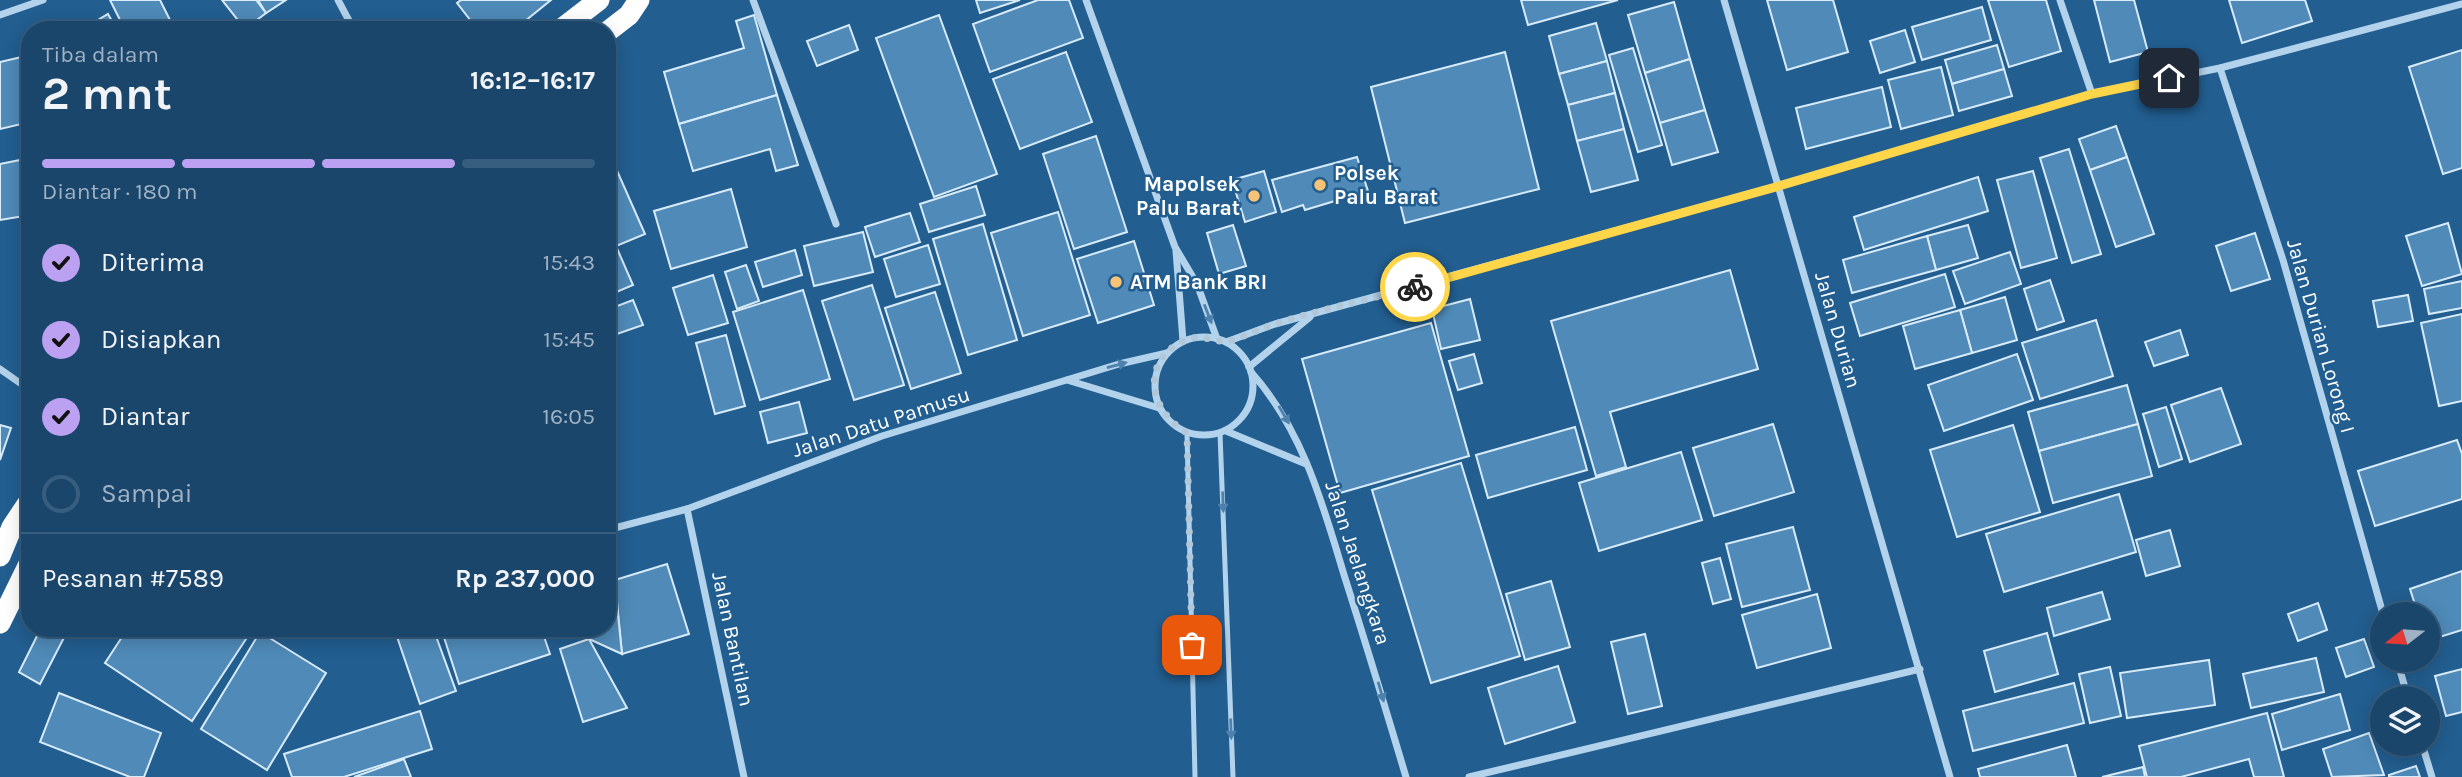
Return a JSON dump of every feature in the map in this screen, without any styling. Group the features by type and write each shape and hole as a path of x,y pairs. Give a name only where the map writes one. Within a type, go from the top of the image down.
{"highway":[{"path":"572,21 599,0"},
{"path":"616,25 629,15 639,0"},
{"path":"0,556 21,514"},
{"path":"0,623 21,580"}],"street":[{"path":"0,15 43,0"},
{"path":"338,0 349,21"},
{"path":"753,0 836,224"},
{"path":"1086,0 1175,247 1196,284 1217,338"},
{"name":"Jalan Durian","path":"1724,0 1950,777"},
{"path":"2060,0 2092,94"},
{"path":"1226,342 1313,314 1779,186 2092,94 2220,68 2462,4"},
{"name":"Jalan Durian Lorong I","path":"2220,68 2283,260 2380,602"},
{"path":"1175,247 1184,341"},
{"path":"1250,369 1313,314"},
{"path":"1200,337 1217,338 1240,353 1250,369 1252,395 1244,416 1223,432 1204,436 1187,433 1170,424 1158,408 1154,388 1157,369 1167,353 1184,341 1200,337"},
{"name":"Jalan Datu Pamusu","path":"616,528 687,509 882,436 1167,353"},
{"path":"0,369 21,384"},
{"name":"Jalan Jaelangkara","path":"1250,369 1273,396 1289,422 1321,500 1406,777"},
{"path":"1067,380 1158,408"},
{"path":"1223,432 1306,464"},
{"name":"Jalan Bantilan","path":"687,509 744,777"},
{"path":"1469,777 1920,669"},
{"path":"2426,756 2432,777"}],"lane":[{"path":"1223,432 1233,777"},
{"path":"1187,433 1195,777"}],"building":[{"path":"110,0 160,0 170,21 120,21"},
{"path":"222,0 256,0 266,13 256,21 239,21"},
{"path":"258,0 286,0 266,13"},
{"path":"461,0 551,0 525,21 471,21 457,3"},
{"path":"976,0 1020,0 980,13"},
{"path":"1038,0 1069,0 1083,38 990,72 973,24"},
{"path":"1521,0 1618,0 1528,25"},
{"path":"1767,0 1833,0 1848,52 1787,70"},
{"path":"1988,0 2046,0 2061,51 2009,67"},
{"path":"2094,0 2134,0 2148,52 2110,62"},
{"path":"2229,0 2305,0 2312,21 2242,43"},
{"path":"1674,2 1690,59 1645,73 1628,15"},
{"path":"1982,7 1991,40 1922,60 1912,27"},
{"path":"108,14 112,21 96,21"},
{"path":"754,15 777,95 679,124 664,72 744,48 736,21"},
{"path":"939,15 997,174 934,197 876,38"},
{"path":"1596,23 1607,61 1559,74 1549,36"},
{"path":"849,25 858,50 817,66 807,41"},
{"path":"1905,30 1915,62 1880,73 1870,41"},
{"path":"1997,45 2004,69 1952,84 1945,60"},
{"path":"1633,48 1662,145 1638,152 1609,55"},
{"path":"2462,50 2462,168 2443,174 2409,67"},
{"path":"1066,52 1092,122 1020,149 993,79"},
{"path":"1505,52 1539,189 1405,223 1371,87"},
{"path":"21,57 21,124 0,129 0,62"},
{"path":"1690,59 1705,110 1660,123 1645,73"},
{"path":"1607,61 1615,93 1568,105 1559,74"},
{"path":"1941,67 1953,115 1901,129 1888,80"},
{"path":"2004,69 2012,96 1959,111 1952,84"},
{"path":"1882,87 1891,127 1806,149 1796,108"},
{"path":"1615,93 1624,129 1577,141 1568,105"},
{"path":"777,95 798,165 776,171 770,149 693,171 679,124"},
{"path":"1705,110 1718,152 1672,165 1660,123"},
{"path":"2116,126 2127,157 2090,170 2079,139"},
{"path":"1624,129 1638,180 1591,192 1577,141"},
{"path":"1096,136 1127,232 1074,249 1043,154"},
{"path":"2069,149 2101,254 2072,263 2040,158"},
{"name":"Polsek Palu Barat","path":"1357,157 1368,191 1305,210 1303,205 1282,212 1272,180"},
{"path":"2127,157 2154,234 2116,247 2090,170"},
{"path":"20,160 21,216 0,220 0,164"},
{"path":"616,168 645,234 616,246"},
{"name":"Mapolsek Palu Barat","path":"1264,171 1276,212 1245,222 1232,180"},
{"path":"2033,171 2057,258 2021,268 1997,180"},
{"path":"1978,177 1988,211 1864,250 1854,217"},
{"path":"976,186 985,215 929,232 920,204"},
{"path":"731,189 747,247 671,269 654,211"},
{"path":"1058,212 1090,315 1023,336 991,233"},
{"path":"910,213 920,242 875,257 865,227"},
{"path":"2448,223 2462,274 2422,286 2406,236"},
{"path":"983,224 1017,340 968,355 933,239"},
{"path":"1233,225 1246,266 1219,274 1207,233"},
{"path":"1968,225 1978,258 1936,270 1927,236"},
{"path":"863,232 873,272 814,286 804,246"},
{"path":"2255,233 2270,279 2231,291 2216,246"},
{"path":"1927,236 1936,270 1852,293 1843,260"},
{"name":"ATM Bank BRI","path":"1134,241 1154,305 1098,323 1077,259"},
{"path":"928,245 940,284 896,297 884,259"},
{"path":"616,246 633,285 616,292"},
{"path":"795,250 802,275 763,287 755,262"},
{"path":"2010,252 2021,284 1965,304 1953,271"},
{"path":"746,265 759,301 737,309 725,272"},
{"path":"1730,270 1758,369 1610,412 1626,467 1596,476 1551,321"},
{"path":"1945,274 1955,307 1860,336 1850,303"},
{"path":"713,275 728,323 688,335 673,288"},
{"path":"2050,280 2064,321 2037,330 2024,289"},
{"path":"2462,281 2462,308 2429,314 2424,289"},
{"path":"872,285 904,385 854,400 822,301"},
{"path":"803,290 830,379 760,400 733,312"},
{"path":"935,292 961,373 911,389 885,308"},
{"path":"2408,295 2413,321 2378,327 2373,301"},
{"path":"2005,297 2017,340 1972,353 1960,310"},
{"path":"1470,299 1480,340 1441,349 1432,309"},
{"path":"633,300 643,325 617,334 616,306"},
{"path":"1960,310 1972,353 1915,369 1903,326"},
{"path":"2462,314 2462,401 2439,406 2421,323"},
{"path":"2096,320 2113,376 2040,399 2022,343"},
{"path":"1431,323 1469,456 1340,493 1302,359"},
{"path":"2180,330 2188,355 2154,366 2145,342"},
{"path":"726,335 745,406 715,414 696,343"},
{"path":"1474,354 1482,383 1458,390 1449,361"},
{"path":"2017,354 2033,400 1944,431 1928,385"},
{"path":"2127,385 2138,424 2039,451 2028,412"},
{"path":"2221,388 2241,444 2190,462 2171,405"},
{"path":"799,402 807,433 768,443 760,412"},
{"path":"2166,407 2182,459 2159,467 2143,414"},
{"path":"1773,424 1794,492 1714,516 1693,448"},
{"path":"2138,424 2152,476 2053,503 2039,451"},
{"path":"0,425 11,428 0,460"},
{"path":"2013,425 2040,512 1957,537 1930,450"},
{"path":"1575,427 1587,470 1488,498 1476,455"},
{"path":"2457,440 2462,454 2462,499 2375,526 2358,471"},
{"path":"1681,452 1702,520 1599,551 1579,483"},
{"path":"1461,463 1520,656 1431,683 1372,490"},
{"path":"2119,494 2136,552 2004,592 1986,534"},
{"path":"1793,527 1810,590 1742,607 1726,544"},
{"path":"2170,530 2180,566 2146,576 2136,540"},
{"path":"1720,558 1731,599 1713,604 1702,563"},
{"path":"667,564 689,634 622,654 616,580"},
{"path":"2462,571 2462,630 2440,637 2440,602 2414,602 2410,589"},
{"path":"1551,581 1570,647 1525,660 1506,594"},
{"path":"2102,592 2110,619 2054,636 2047,608"},
{"path":"1817,594 1831,648 1757,668 1742,615"},
{"path":"616,595 622,654 589,639 616,637"},
{"path":"2318,603 2327,630 2298,641 2288,614"},
{"path":"2047,633 2058,674 1995,692 1984,651"},
{"path":"1645,634 1662,706 1628,714 1611,642"},
{"path":"36,637 64,637 40,684 19,672"},
{"path":"122,637 247,637 192,721 105,663"},
{"path":"257,637 268,637 326,673 267,770 201,729"},
{"path":"397,637 436,637 456,691 420,704"},
{"path":"444,637 544,637 550,654 459,684"},
{"path":"589,639 627,708 583,722 560,649"},
{"path":"2364,639 2370,656 2370,668 2346,677 2336,648"},
{"path":"2316,658 2324,692 2251,708 2243,674"},
{"path":"2209,660 2215,705 2127,718 2120,673"},
{"path":"1558,666 1575,722 1505,744 1488,688"},
{"path":"2110,667 2121,716 2090,723 2079,674"},
{"path":"2462,669 2462,712 2446,716 2440,686 2435,676"},
{"path":"2074,683 2084,723 1973,751 1963,711"},
{"path":"59,693 161,733 144,777 130,777 40,742"},
{"path":"2340,694 2350,730 2282,750 2272,714"},
{"path":"420,711 432,749 344,777 292,777 284,754"},
{"path":"2267,713 2284,777 2254,777 2249,759 2181,777 2147,777 2139,746"},
{"path":"2369,733 2370,756 2377,756 2384,775 2332,777 2323,749"},
{"path":"2067,745 2076,777 1980,777 1978,769"},
{"path":"404,759 411,777 354,777"},
{"path":"2416,766 2420,777 2389,777 2389,775"},
{"path":"2143,767 2145,777 2102,777"}],"way so far":[{"path":"1192,645 1187,433 1170,424 1158,408 1154,388 1157,369 1167,353 1184,341 1200,337 1217,338 1226,342 1275,324 1415,287"}],"place":[{"name":"Polsek Palu Barat","path":"1320,185"},
{"name":"Mapolsek Palu Barat","path":"1254,196"},
{"name":"ATM Bank BRI","path":"1116,282"}],"route":[{"path":"1415,287 1779,186 2092,94 2169,78"}]}
